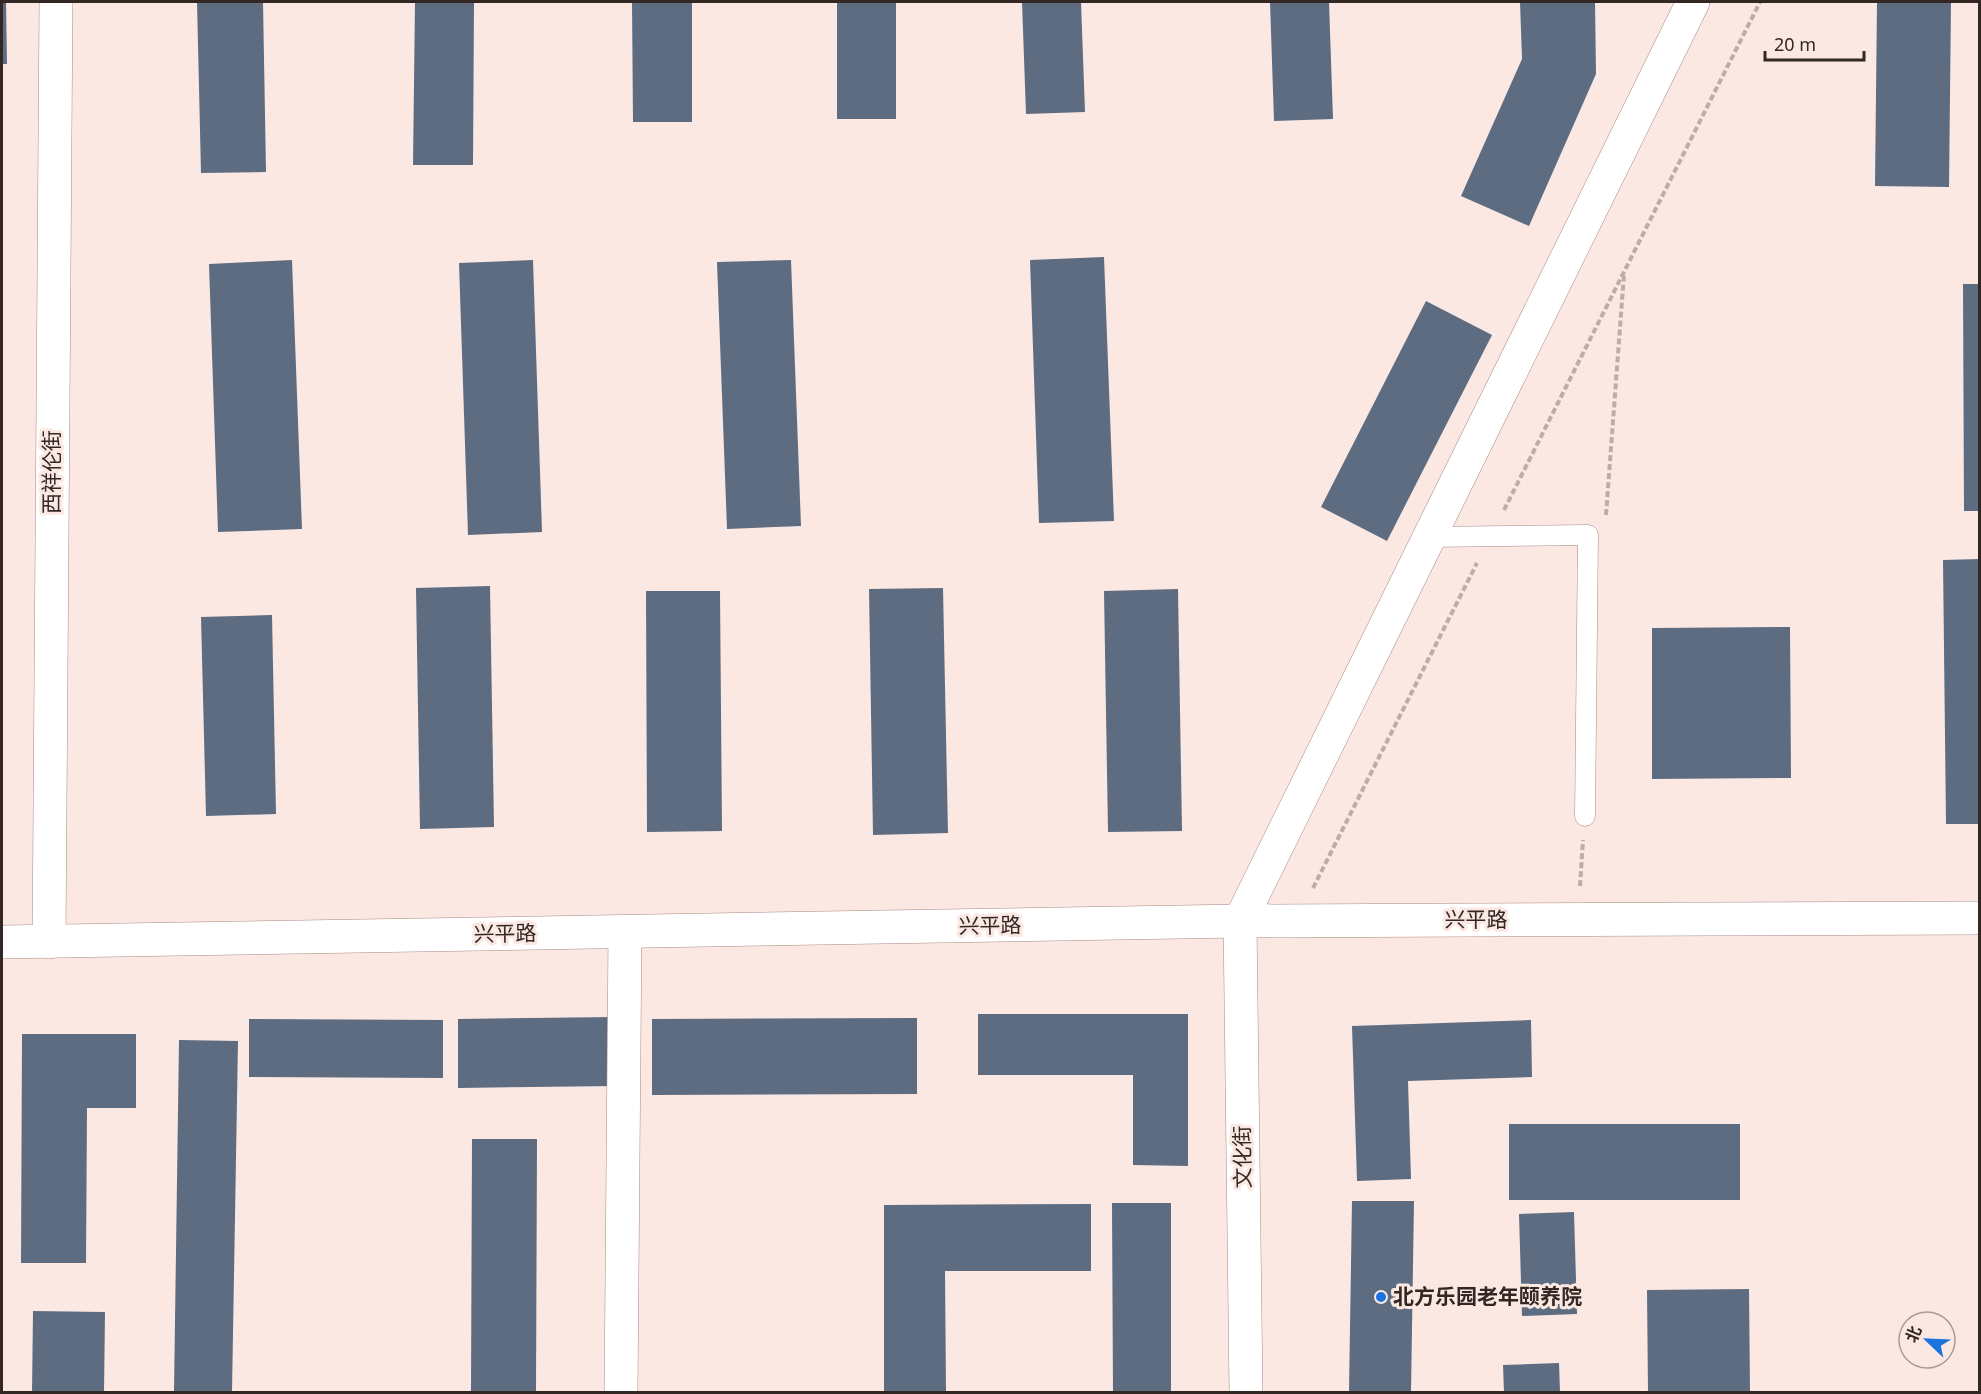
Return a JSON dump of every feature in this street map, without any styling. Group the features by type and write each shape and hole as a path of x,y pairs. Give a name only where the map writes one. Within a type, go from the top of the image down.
{"street":[{"name":"西祥伦街","path":"49,942 56,2"},
{"path":"1240,921 1693,2"},
{"name":"兴平路","path":"2,942 1240,921 1980,918"},
{"name":"文化街","path":"1240,921 1246,1392"},
{"path":"621,1392 625,932"}],"lane":[{"path":"1429,537 1588,535 1585,816"}],"path":[{"path":"1500,516 1760,2"},
{"path":"1296,921 1479,559"}],"building":[{"path":"2,2 6,2 7,64 2,64"},
{"path":"197,2 263,2 266,172 201,173"},
{"path":"415,2 474,2 473,165 413,165"},
{"path":"632,2 692,2 692,122 633,122"},
{"path":"837,2 896,2 896,119 837,119"},
{"path":"1022,2 1081,2 1085,112 1026,114"},
{"path":"1270,2 1329,2 1333,119 1274,121"},
{"path":"1520,2 1595,2 1596,74 1529,226 1461,196 1522,59"},
{"path":"1877,2 1951,2 1949,187 1875,186"},
{"path":"1104,257 1114,521 1039,523 1030,260"},
{"path":"292,260 302,529 218,532 209,264"},
{"path":"533,260 542,532 468,535 459,263"},
{"path":"791,260 801,526 727,529 717,262"},
{"path":"1963,284 1980,284 1980,511 1964,511"},
{"path":"1426,301 1492,335 1387,541 1321,507"},
{"path":"1980,559 1980,824 1946,824 1943,560"},
{"path":"490,586 494,827 420,829 416,588"},
{"path":"943,588 948,833 873,835 869,589"},
{"path":"1178,589 1182,831 1108,832 1104,591"},
{"path":"646,591 720,591 722,831 647,832"},
{"path":"272,615 276,814 206,816 201,617"},
{"path":"1790,627 1791,778 1652,779 1652,628"},
{"path":"978,1014 1188,1014 1188,1166 1133,1165 1133,1075 978,1075"},
{"path":"615,1017 616,1086 458,1088 458,1019"},
{"path":"917,1018 917,1094 652,1095 652,1019"},
{"path":"249,1019 443,1020 443,1078 249,1077"},
{"path":"1531,1020 1532,1077 1408,1081 1411,1179 1357,1181 1352,1026"},
{"path":"22,1034 136,1034 136,1108 87,1108 86,1263 21,1263"},
{"path":"179,1040 238,1041 232,1392 174,1392"},
{"path":"1509,1124 1740,1124 1740,1200 1509,1200"},
{"path":"472,1139 537,1139 536,1392 471,1392"},
{"name":"北方乐园老年颐养院","path":"1352,1201 1414,1201 1411,1392 1349,1392"},
{"path":"1112,1203 1171,1203 1171,1392 1113,1392"},
{"path":"1091,1204 1091,1271 945,1271 946,1392 884,1392 884,1205"},
{"path":"1574,1212 1577,1314 1522,1316 1519,1214"},
{"path":"1749,1289 1750,1392 1648,1392 1647,1290"},
{"path":"33,1311 105,1312 104,1392 32,1392"},
{"path":"1559,1363 1560,1392 1504,1392 1503,1365"}],"place":[{"name":"北方乐园老年颐养院","path":"1381,1297"}]}
